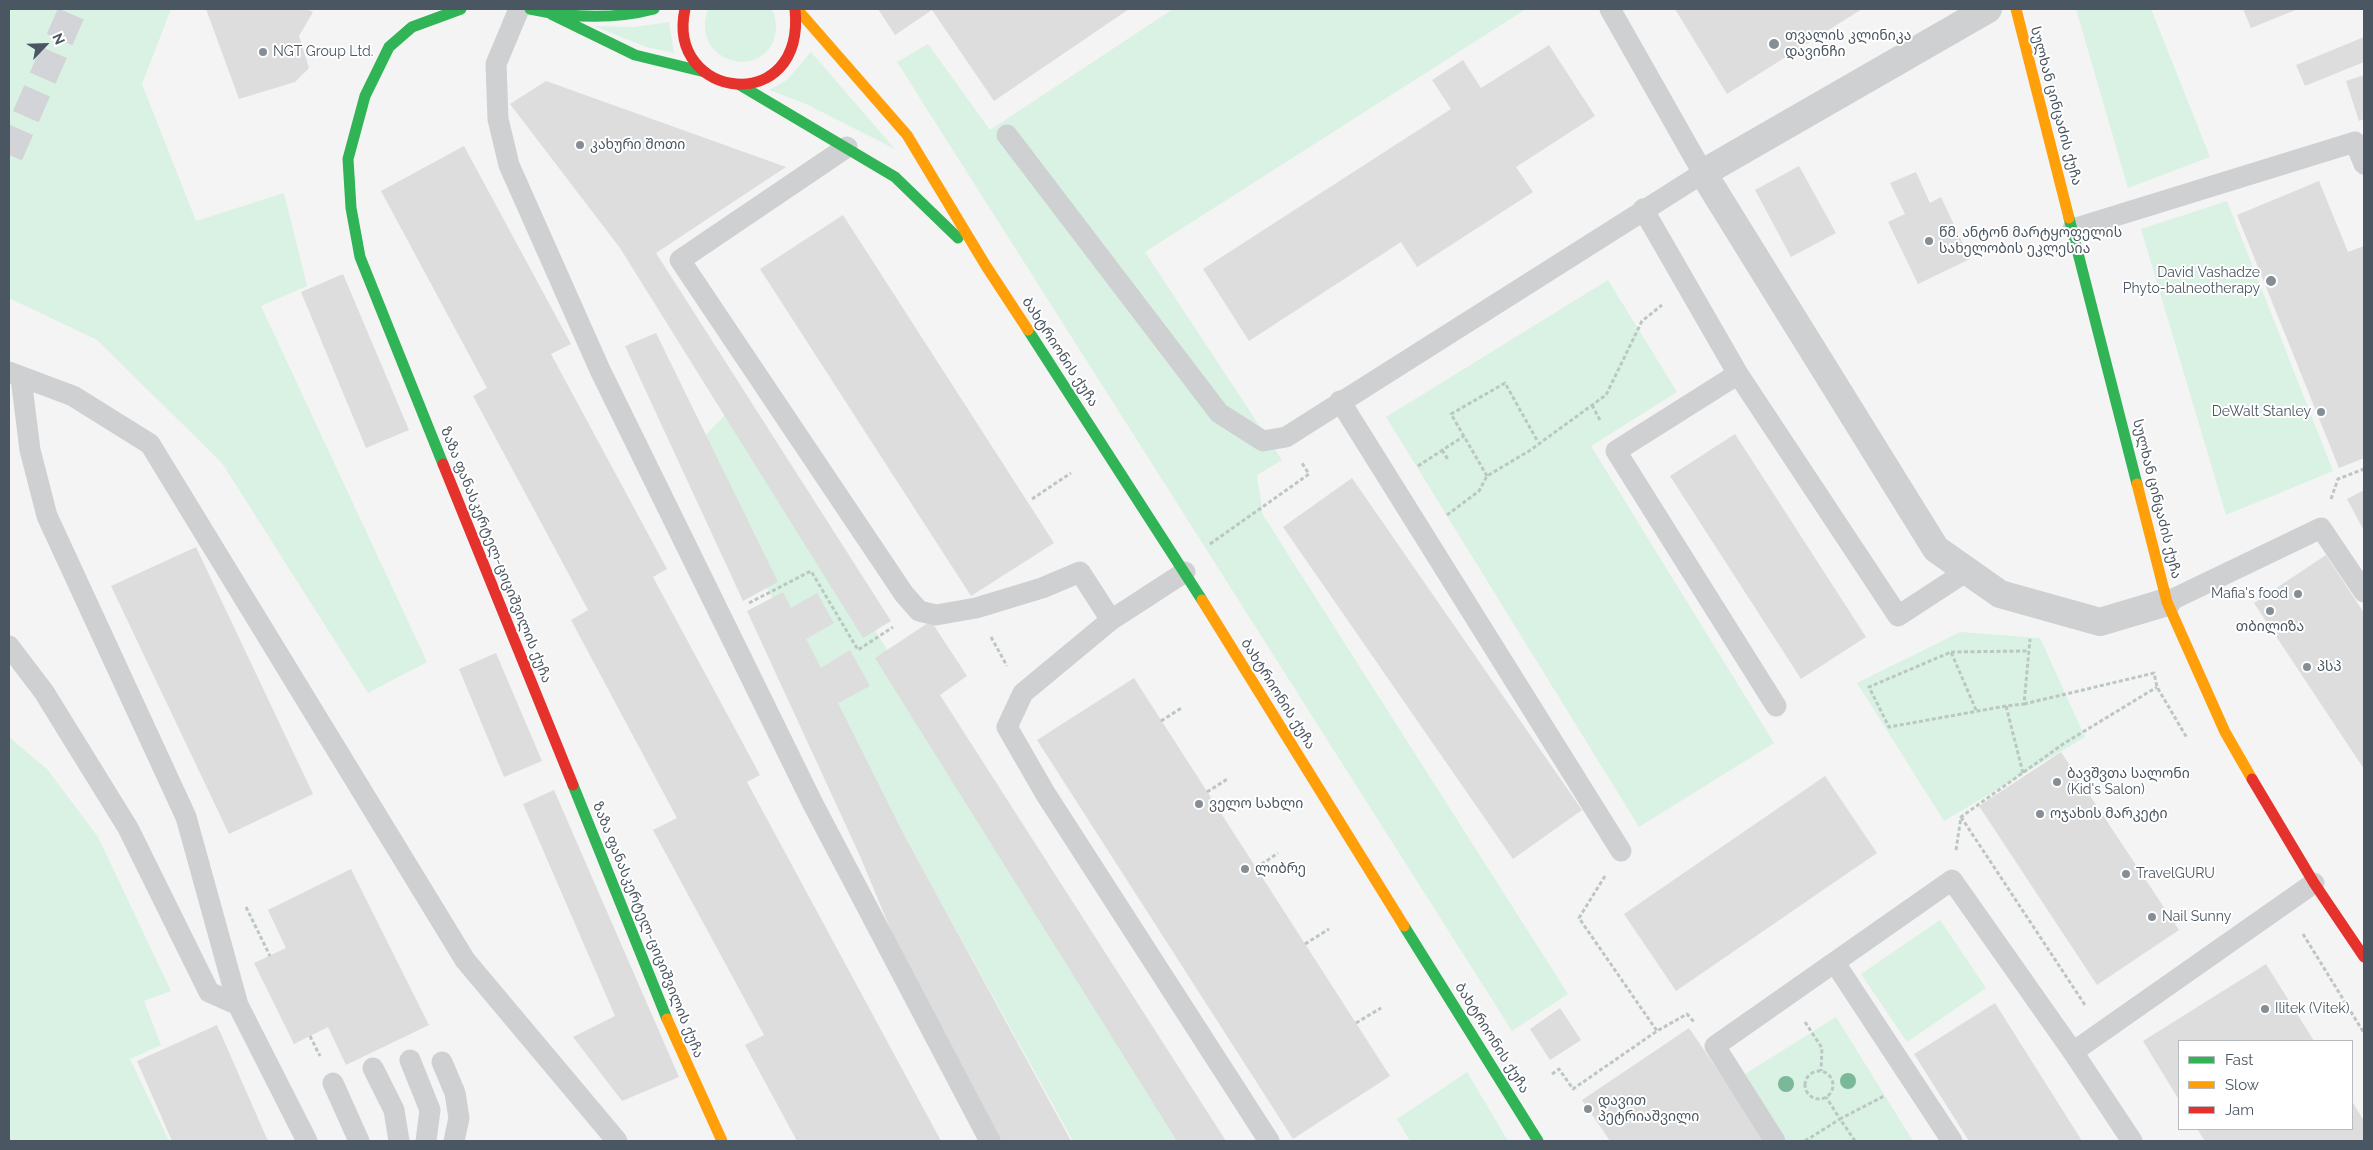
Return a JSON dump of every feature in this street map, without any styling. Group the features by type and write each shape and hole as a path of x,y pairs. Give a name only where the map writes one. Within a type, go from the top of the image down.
{"street":[{"name":"ზაზა ფანასკერტელ-ციციშვილის ქუჩა","path":"457,9 412,27 389,47 365,96 348,159 351,208 360,257 660,1001 722,1141"},
{"path":"530,9 551,14 604,17 654,9"},
{"path":"685,9 682,29 685,46 693,60 705,72"},
{"path":"740,85 768,76 786,59 796,37 796,9"},
{"name":"ბახტრიონის ქუჩა","path":"796,9 907,135 986,266 1185,572 1538,1141"},
{"path":"1988,9 1703,173 1936,548 2000,594 2100,622 2167,602"},
{"name":"სულხან ცინცაძის ქუჩა","path":"2016,9 2167,602 2225,732 2314,883 2364,957"},
{"path":"551,14 635,55 705,72"},
{"name":"ბახტრიონის ქუჩა","path":"705,72 720,80 740,85 895,177 986,266"}],"lane":[{"path":"519,9 496,64 498,119 509,166 600,370 804,787 990,1141"},
{"path":"1007,135 1219,413 1263,441 1286,437 1340,401 1703,173 1610,9"},
{"path":"2073,228 2356,142 2364,164"},
{"path":"847,147 680,260 904,594 919,611 936,615 976,608 1042,588 1080,572 1111,620"},
{"path":"1644,209 1738,374 1898,616 1967,571"},
{"path":"1738,374 1616,451 1776,706"},
{"path":"15,375 30,450 47,516 186,817 238,1005 307,1141"},
{"path":"15,375 73,396 150,444 465,960 617,1141"},
{"path":"1340,401 1620,851"},
{"path":"2167,602 2321,528 2364,592"},
{"path":"1185,572 1111,620 1023,693 1007,727 1045,793 1269,1141"},
{"path":"9,646 44,692 128,828 210,992 238,1005"},
{"path":"1775,1141 1715,1046 1952,880 2073,1052 2132,1141"},
{"path":"2073,1052 2314,883"},
{"path":"1835,962 1952,1141"},
{"path":"410,1060 430,1110 426,1141"},
{"path":"442,1062 455,1093 459,1118 454,1141"},
{"path":"373,1068 394,1110 399,1141"},
{"path":"332,1083 359,1141"}],"path":[{"path":"1423,534 1478,491 1487,476 1529,450 1606,395 1642,322 1686,284"},
{"path":"1487,476 1451,414 1506,383 1538,442"},
{"path":"1392,484 1464,436"},
{"path":"1442,450 1448,461"},
{"path":"2321,528 2338,479 2364,469"},
{"path":"1032,499 1071,473"},
{"path":"1210,544 1309,474"},
{"path":"772,591 811,571 858,650 919,611"},
{"path":"2024,704 2034,604"},
{"path":"976,608 1023,693"},
{"path":"2029,651 1951,652 1869,687 1889,727 1976,710 2024,704 2154,673"},
{"path":"1951,652 1976,710"},
{"path":"1952,880 1961,817 2063,744 2156,687"},
{"path":"2006,706 2023,773"},
{"path":"1161,721 1183,707"},
{"path":"1207,792 1229,778"},
{"path":"1961,817 2087,1008"},
{"path":"1620,851 1579,918 1657,1031"},
{"path":"1256,868 1278,853"},
{"path":"246,907 270,956"},
{"path":"1305,944 1329,929"},
{"path":"1788,995 1822,1048 1821,1071"},
{"path":"1356,1023 1381,1008"},
{"path":"1552,1074 1559,1069 1573,1088 1657,1031 1687,1014 1715,1046"},
{"path":"1821,1071 1826,1073 1832,1080 1832,1089 1826,1097 1814,1098 1805,1089 1808,1076 1821,1071"},
{"path":"1805,1141 1840,1119 1885,1095 1916,1084"},
{"path":"1826,1097 1856,1141"}],"green space":[{"path":"9,9 171,9 142,84 196,221 284,193 307,286 261,306 427,662 368,693 222,463 97,340 9,298"},
{"path":"708,9 772,9 776,28 768,50 758,58 744,62 731,60 718,53 709,42 705,28"},
{"path":"1173,9 1526,9 1145,252 1282,460 1257,475 1263,515 1568,994 1512,1031 897,62 928,44 990,130"},
{"path":"2076,9 2151,9 2210,157 2128,188"},
{"path":"669,22 674,53 646,47 594,26 634,27"},
{"path":"811,52 895,149 806,104 769,90 787,80"},
{"path":"2227,201 2333,471 2226,515 2141,229"},
{"path":"1608,280 1677,392 1591,446 1774,743 1639,827 1386,417"},
{"path":"735,404 1191,1141 1073,1141 691,451"},
{"path":"1960,632 2040,638 2085,737 1944,821 1857,683"},
{"path":"9,737 47,769 98,837 171,991 144,1001 161,1045 130,1059 169,1141 9,1141"},
{"path":"1940,920 1986,988 1907,1042 1861,974"},
{"path":"1836,1017 1913,1141 1787,1141 1745,1074"},
{"path":"1467,1072 1508,1141 1410,1141 1397,1119"}],"building":[{"name":"NGT Group Ltd.","path":"206,9 306,9 313,12 299,36 309,68 295,82 239,99"},
{"path":"878,9 1129,9 994,101 932,10 895,35"},
{"path":"1675,9 1862,9 1727,94"},
{"path":"2243,9 2298,9 2251,28"},
{"path":"2364,37 2364,62 2305,86 2296,65"},
{"path":"1549,45 1595,116 1516,167 1533,192 1417,267 1401,242 1249,341 1203,269 1451,109 1432,80 1463,60 1481,88"},
{"path":"2364,75 2364,119 2359,121 2346,81"},
{"path":"546,81 786,167 656,253 891,621 863,638 620,248 510,104"},
{"path":"464,146 571,344 551,354 667,569 653,577 760,775 747,782 941,1141 797,1141 745,1045 764,1035 653,830 677,818 571,620 588,610 473,396 487,388 381,191"},
{"path":"1799,166 1836,233 1791,257 1755,190"},
{"name":"წმ. ანტონ მარტყოფელის სახელობის ეკლესია","path":"1916,172 1930,203 1941,197 1970,259 1918,284 1888,222 1905,214 1890,183"},
{"path":"2319,181 2348,252 2364,246 2364,458 2339,468 2237,215"},
{"path":"843,215 1054,543 971,596 760,269"},
{"path":"343,274 409,430 366,448 301,292"},
{"path":"656,333 778,582 743,601 625,346"},
{"path":"1735,434 1866,637 1801,679 1670,476"},
{"path":"1352,478 1582,810 1513,859 1283,527"},
{"path":"2364,490 2364,531 2347,499"},
{"path":"196,547 313,794 229,834 111,586"},
{"path":"2326,555 2364,613 2364,769 2254,603"},
{"path":"783,592 791,608 817,593 834,623 806,639 821,668 850,650 870,686 838,703 903,833 1071,1141 998,1141 905,964 860,856 747,611"},
{"path":"931,621 967,676 940,695 1226,1141 1177,1141 875,658"},
{"path":"496,653 542,761 504,777 459,669"},
{"path":"1134,678 1390,1076 1293,1139 1037,740"},
{"path":"2061,752 2179,930 2097,985 1979,806"},
{"path":"1825,776 1877,853 1676,991 1624,914"},
{"path":"554,790 679,1077 622,1101 573,1037 615,1016 523,804"},
{"path":"351,869 429,1025 346,1065 328,1027 294,1044 254,963 286,948 268,910"},
{"path":"2266,964 2313,1040 2178,1040 2178,1098 2143,1041"},
{"path":"1995,1003 2082,1141 1969,1141 1914,1054"},
{"path":"1560,1008 1581,1040 1550,1060 1530,1029"},
{"path":"217,1025 268,1141 172,1141 137,1061"},
{"path":"1689,1028 1766,1141 1610,1141 1582,1100"},
{"path":"2353,1103 2364,1121 2364,1141 2205,1141 2198,1130 2353,1130"}],"tunnel":[{"path":"9,155 73,9"}],"traffic: fast":[{"path":"443,464 360,257 351,208 348,159 365,96 389,47 412,27 461,9"},
{"path":"530,9 577,16 623,15 654,9"},
{"path":"551,14 635,55 705,72"},
{"path":"740,85 895,177 958,238"},
{"path":"2069,218 2137,484"},
{"path":"1028,330 1202,600"},
{"path":"573,785 667,1019"},
{"path":"1404,926 1538,1141"}],"traffic: slow":[{"path":"797,9 907,135 986,266 1028,330"},
{"path":"2016,9 2069,218"},
{"path":"2137,484 2167,602 2225,732 2252,779"},
{"path":"1202,600 1404,926"},
{"path":"667,1019 722,1141"}],"traffic: jam":[{"path":"685,9 684,40 695,63 714,78 737,84 760,81 780,68 793,44 795,9"},
{"path":"443,464 573,785"},
{"path":"2252,779 2314,883 2364,957"}],"place":[{"name":"თვალის კლინიკა დავინჩი","path":"1774,44"},
{"name":"NGT Group Ltd.","path":"263,52"},
{"name":"კახური შოთი","path":"580,145"},
{"name":"წმ. ანტონ მარტყოფელის სახელობის ეკლესია","path":"1929,241"},
{"name":"David Vashadze Phyto-balneotherapy","path":"2271,281"},
{"name":"DeWalt Stanley","path":"2321,412"},
{"name":"Mafia's food","path":"2298,594"},
{"name":"თბილიზა","path":"2270,611"},
{"name":"პსპ","path":"2307,667"},
{"name":"ბავშვთა სალონი (Kid's Salon)","path":"2057,782"},
{"name":"ველო სახლი","path":"1199,804"},
{"name":"ოჯახის მარკეტი","path":"2040,814"},
{"name":"ლიბრე","path":"1245,869"},
{"name":"TravelGURU","path":"2126,874"},
{"name":"Nail Sunny","path":"2152,917"},
{"name":"Ilitek (Vitek)","path":"2265,1009"},
{"name":"დავით პეტრიაშვილი","path":"1588,1109"}]}
